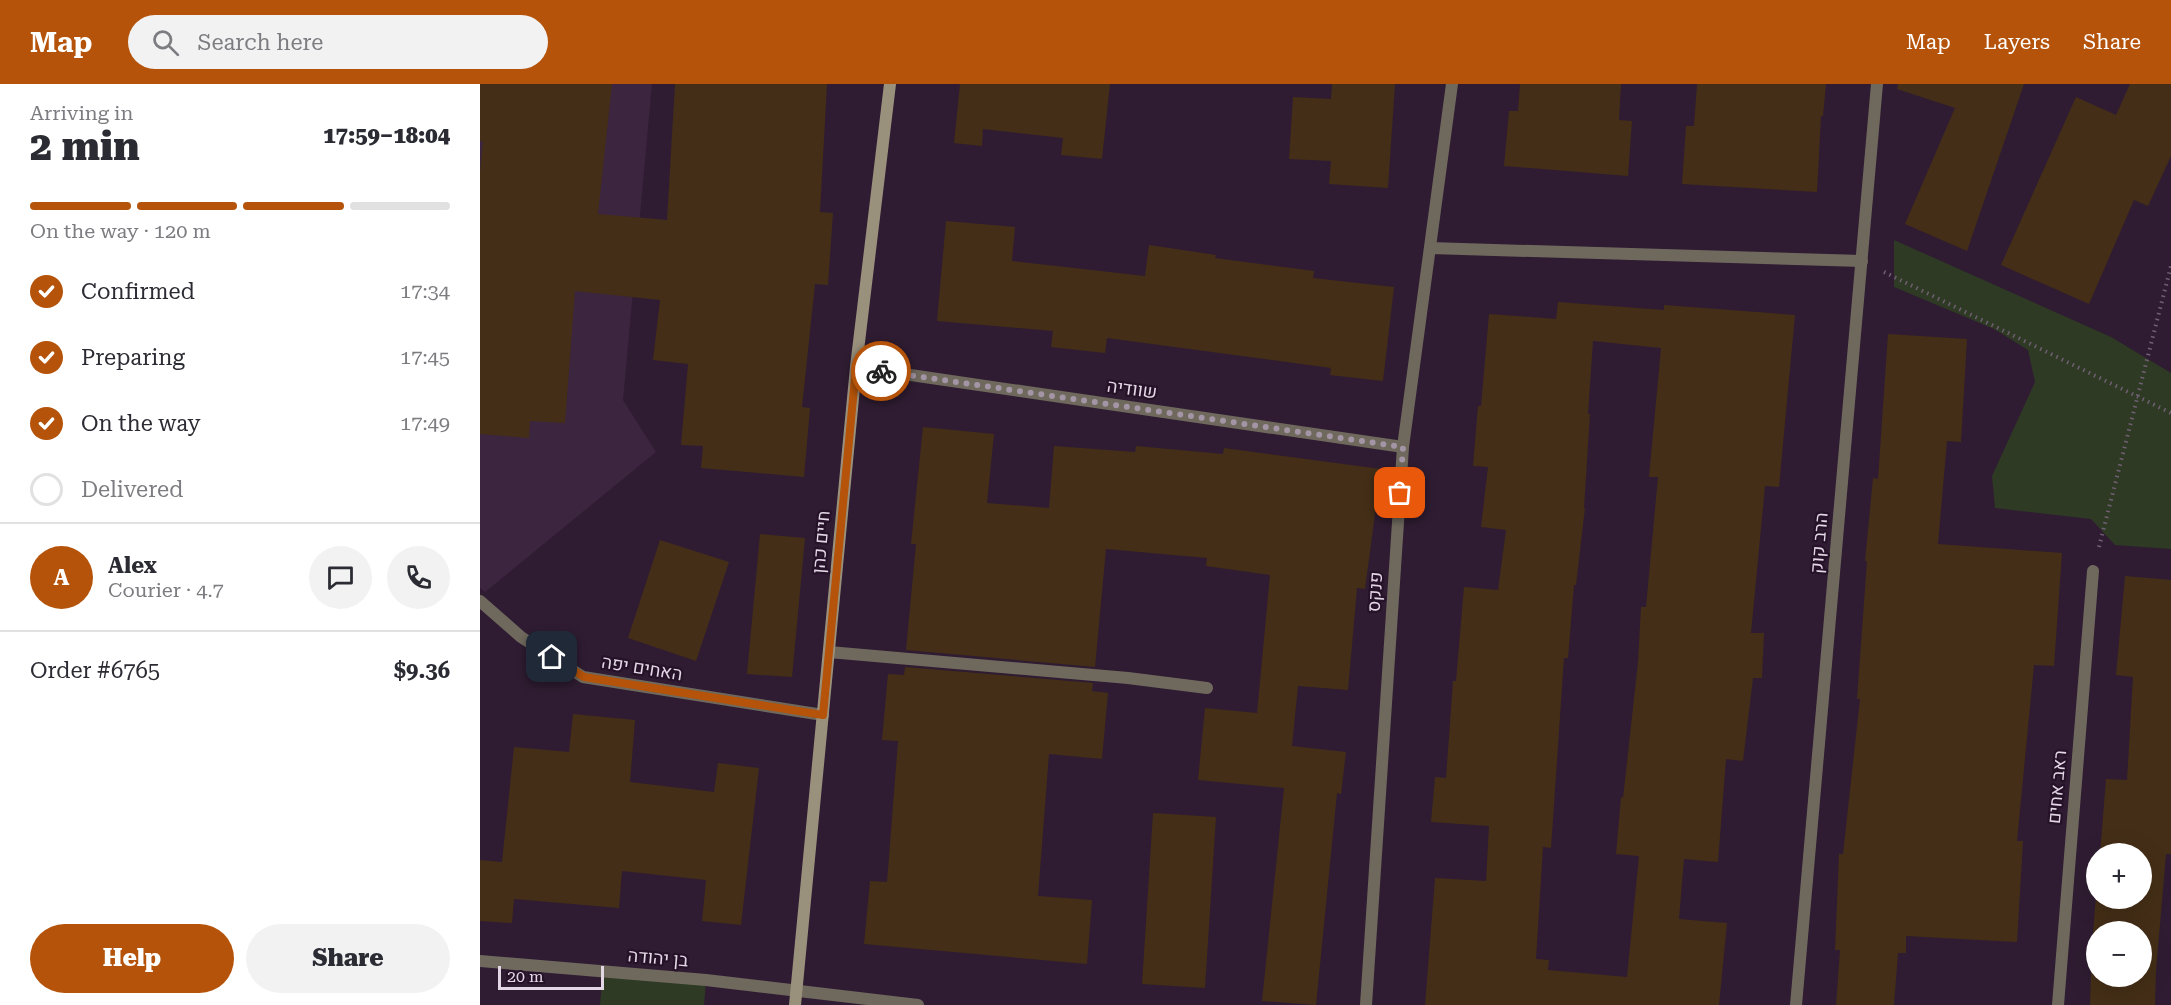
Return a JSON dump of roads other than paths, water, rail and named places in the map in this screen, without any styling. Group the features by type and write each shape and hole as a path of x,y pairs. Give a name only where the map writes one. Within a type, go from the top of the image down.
{"street":[{"name":"חיים כהן","path":"795,1005 856,367 890,84"},
{"name":"פנקס","path":"1366,1005 1403,447 1452,84"},
{"name":"הרב קוק","path":"1796,1005 1877,84"},
{"path":"1430,248 1862,261"},
{"name":"שוודיה","path":"856,367 1403,447"},
{"name":"ראב אחים","path":"2058,1005 2093,571"},
{"name":"האחים יפה","path":"480,601 521,637 584,677 823,715"},
{"path":"829,652 1128,678 1207,688"},
{"name":"בן יהודה","path":"480,961 797,989 918,1005"}]}
